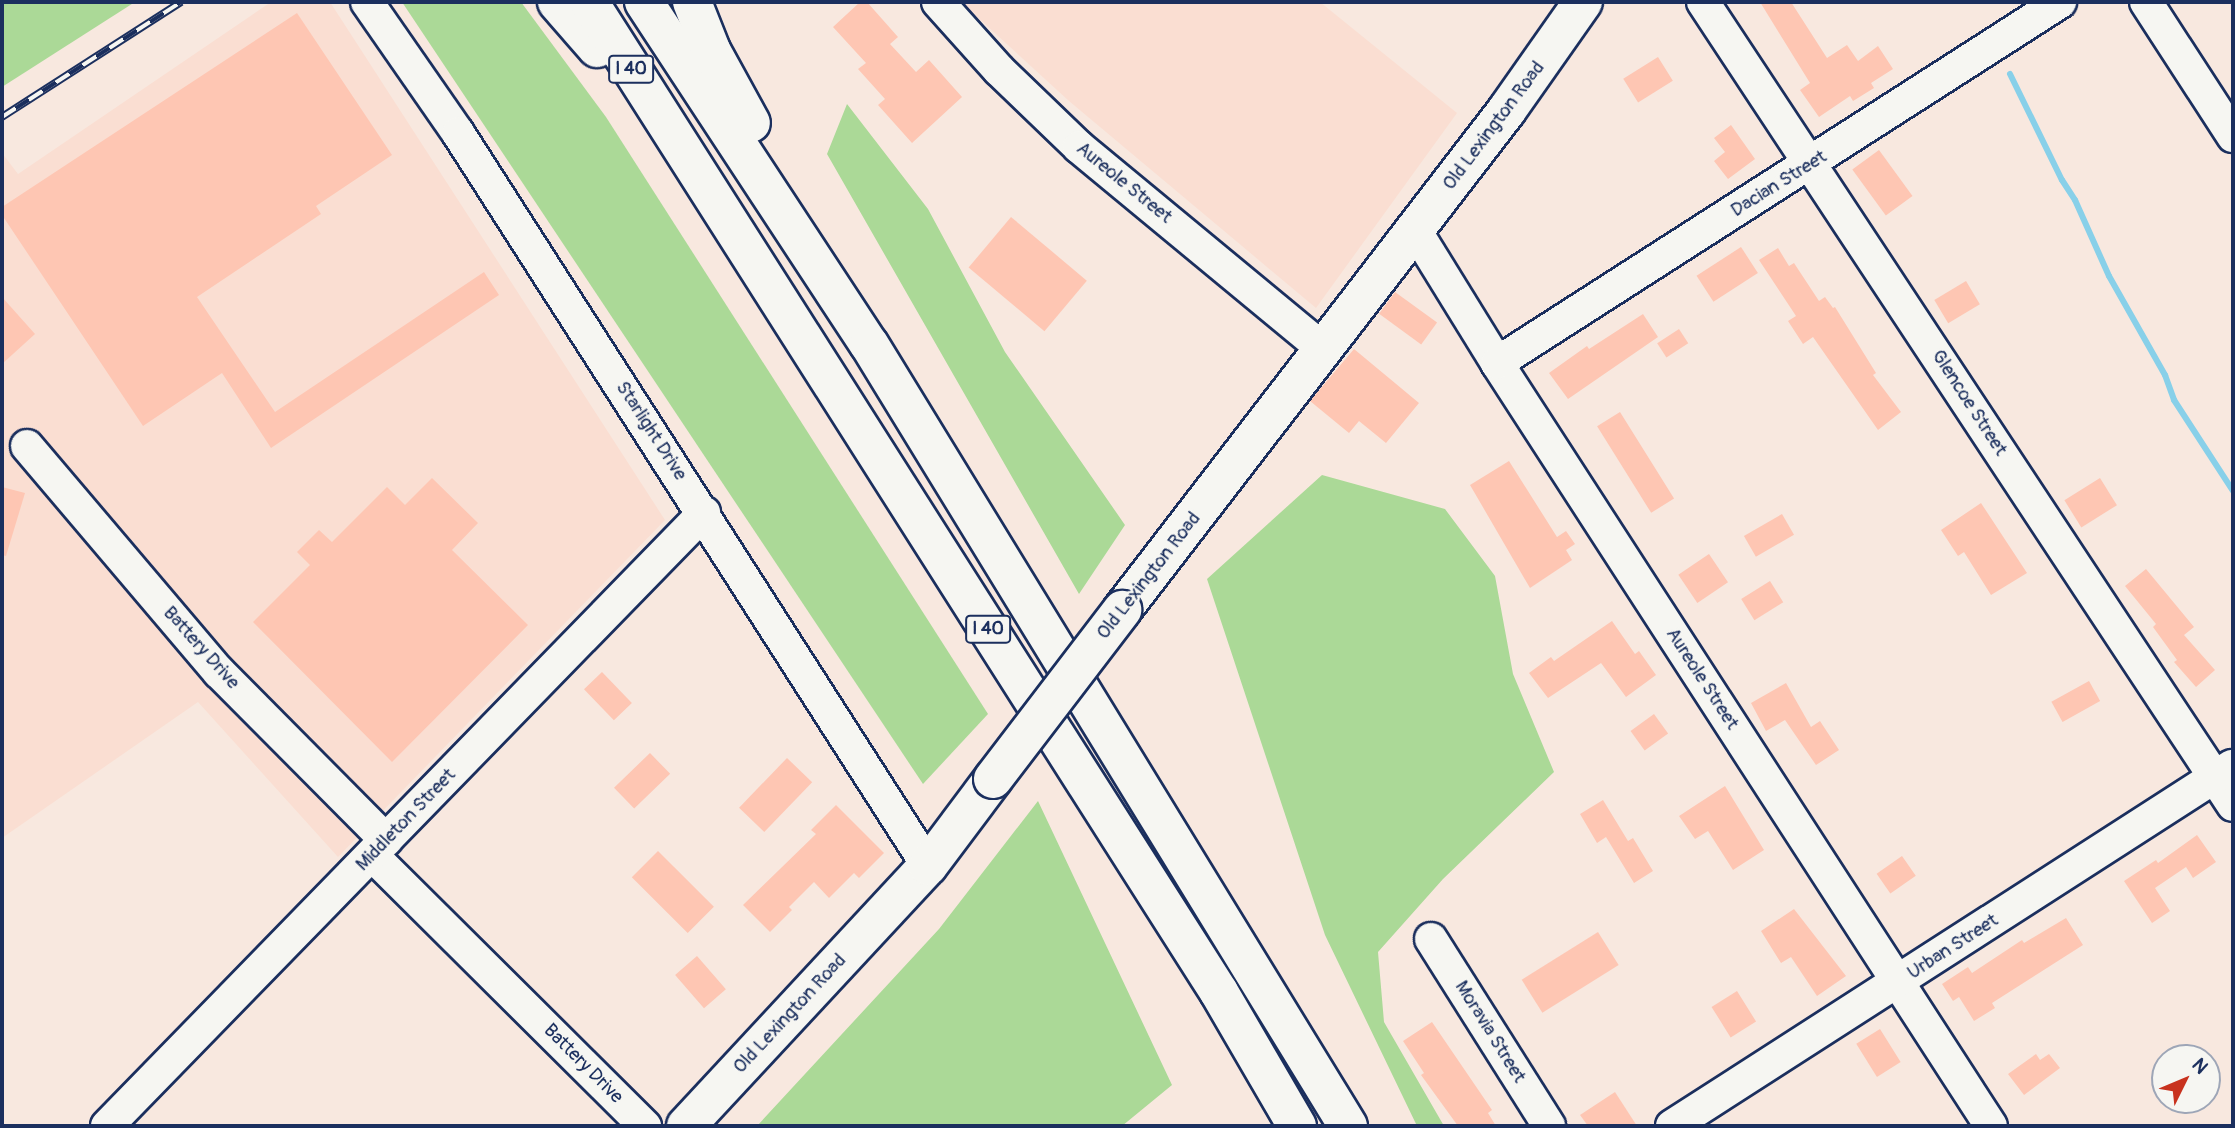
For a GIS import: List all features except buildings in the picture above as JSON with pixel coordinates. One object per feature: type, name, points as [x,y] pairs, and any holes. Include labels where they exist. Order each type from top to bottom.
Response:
[{"type":"main road","points":[[557,2],[673,135]]},
{"type":"main road","name":"I 40","points":[[589,2],[1212,981],[1297,1126]]},
{"type":"main road","name":"I 40","points":[[644,2],[869,344],[1348,1126]]},
{"type":"main road","points":[[692,2],[711,50],[869,344]]},
{"type":"main road","name":"Old Lexington Road","points":[[686,1126],[928,866],[1525,86],[1583,2]]},
{"type":"street","name":"Starlight Drive","points":[[368,2],[466,145],[928,866]]},
{"type":"street","name":"Aureole Street","points":[[938,2],[999,70],[1079,147],[1324,350]]},
{"type":"street","name":"Glencoe Street","points":[[1703,2],[2224,771],[2233,805]]},
{"type":"street","name":"Dacian Street","points":[[1497,363],[2060,2]]},
{"type":"street","points":[[2146,2],[2233,136]]},
{"type":"street","name":"Aureole Street","points":[[1415,230],[1497,363],[1991,1126]]},
{"type":"street","name":"Battery Drive","points":[[27,446],[219,672],[379,847],[645,1126]]},
{"type":"street","name":"Middleton Street","points":[[107,1126],[704,513]]},
{"type":"street","name":"Urban Street","points":[[1672,1126],[2224,771]]},
{"type":"street","name":"Moravia Street","points":[[1431,939],[1549,1126]]},
{"type":"shaded area","points":[[271,2],[330,2],[665,520],[338,857],[198,702],[2,838],[2,153],[18,174]]},
{"type":"shaded area","points":[[961,2],[1320,2],[1457,113],[1316,308],[1069,101]]},
{"type":"green space","points":[[2,2],[135,2],[2,87]]},
{"type":"green space","points":[[402,2],[521,2],[606,117],[988,714],[923,784]]},
{"type":"green space","points":[[847,104],[928,209],[1005,352],[1125,525],[1079,594],[827,154]]},
{"type":"green space","points":[[1322,475],[1445,509],[1495,576],[1513,674],[1554,772],[1443,879],[1378,952],[1384,1022],[1444,1126],[1417,1126],[1325,935],[1207,579]]},
{"type":"green space","points":[[1038,801],[1172,1085],[1122,1126],[757,1126],[939,929]]},
{"type":"waterway","points":[[2010,74],[2062,180],[2075,200],[2109,276],[2165,375],[2174,400],[2233,491]]},
{"type":"railway","points":[[2,117],[181,2]]}]
